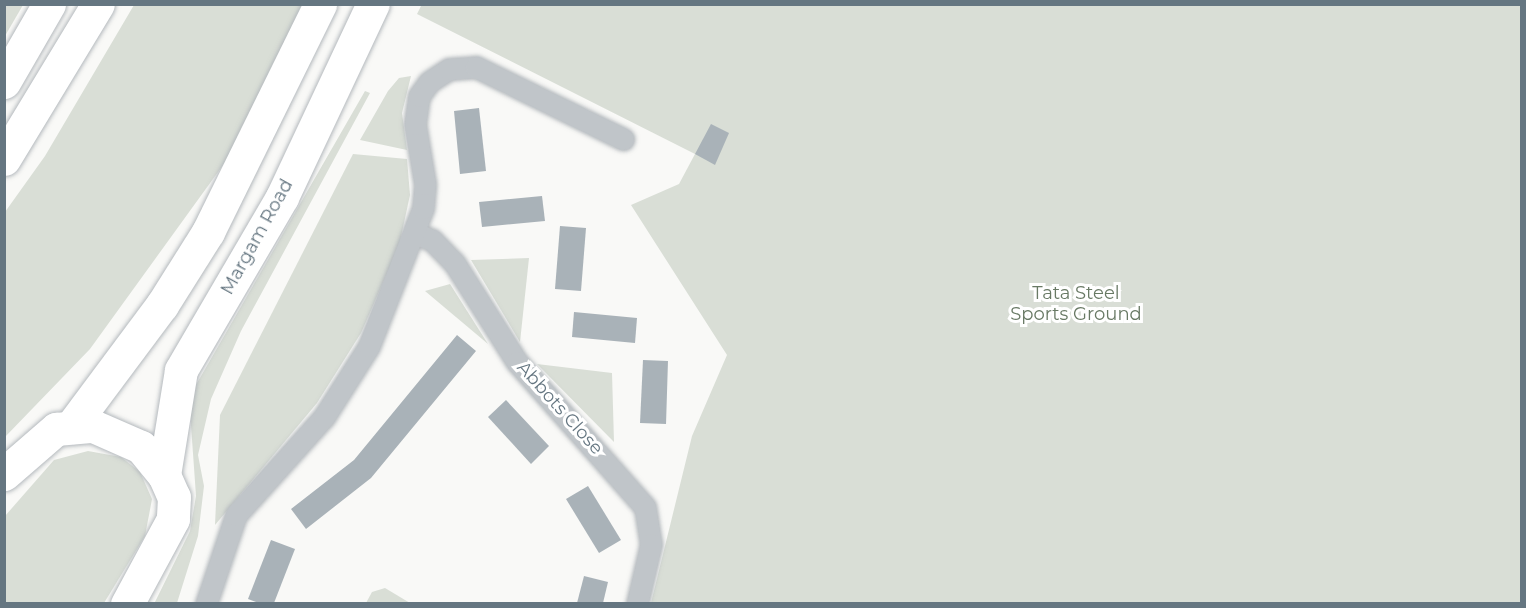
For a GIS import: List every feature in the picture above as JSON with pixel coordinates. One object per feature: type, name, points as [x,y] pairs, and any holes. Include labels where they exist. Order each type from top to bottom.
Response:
[{"type":"main road","points":[[4,82],[49,4]]},
{"type":"main road","points":[[4,159],[98,4]]},
{"type":"main road","points":[[71,427],[162,305],[208,232],[320,4]]},
{"type":"main road","name":"Margam Road","points":[[164,476],[181,370],[282,197],[373,4]]},
{"type":"main road","points":[[4,474],[56,429],[93,426],[141,447],[164,476],[174,498],[173,519],[127,603]]},
{"type":"street","points":[[206,603],[237,515],[324,417],[364,355],[417,234],[425,184],[415,124],[419,96],[449,69],[476,67],[507,77],[623,139]]},
{"type":"street","name":"Abbots Close","points":[[417,234],[432,240],[455,264],[517,362],[645,507],[651,544],[637,603]]},
{"type":"green space","name":"Tata Steel Sports Ground","points":[[422,4],[1521,5],[1521,603],[651,603],[692,436],[727,355],[631,205],[679,184],[695,154],[417,14]]},
{"type":"green space","points":[[4,5],[23,5],[5,36]]},
{"type":"green space","points":[[134,5],[305,5],[226,161],[90,349],[5,437],[5,212],[45,156]]},
{"type":"green space","points":[[411,76],[402,113],[407,150],[360,140],[388,91],[399,78]]},
{"type":"green space","points":[[365,91],[370,93],[241,331],[211,399],[198,455],[204,486],[198,536],[177,603],[154,604],[190,531],[196,496],[189,397]]},
{"type":"green space","points":[[353,154],[407,159],[410,195],[399,246],[361,333],[317,403],[215,525],[220,415]]},
{"type":"green space","points":[[529,258],[520,342],[471,260]]},
{"type":"green space","points":[[450,284],[488,344],[425,291]]},
{"type":"green space","points":[[537,364],[612,373],[614,442]]},
{"type":"green space","points":[[88,451],[121,457],[140,472],[152,499],[145,536],[104,603],[5,603],[5,516],[54,460]]},
{"type":"green space","points":[[385,588],[410,603],[366,603],[372,592]]},
{"type":"building","points":[[479,108],[486,171],[460,174],[454,111]]},
{"type":"building","points":[[711,124],[729,133],[715,165],[695,154]]},
{"type":"building","points":[[542,196],[545,221],[482,227],[479,202]]},
{"type":"building","points":[[560,226],[586,228],[581,291],[555,289]]},
{"type":"building","points":[[574,312],[637,318],[635,343],[572,337]]},
{"type":"building","points":[[457,335],[476,351],[371,478],[306,529],[291,509],[354,460]]},
{"type":"building","points":[[643,360],[668,361],[666,424],[640,423]]},
{"type":"building","points":[[506,400],[549,446],[531,464],[488,417]]},
{"type":"building","points":[[588,486],[621,540],[599,553],[566,499]]},
{"type":"building","points":[[271,540],[295,549],[274,603],[259,603],[248,599]]},
{"type":"building","points":[[584,576],[608,582],[603,603],[577,603]]}]
